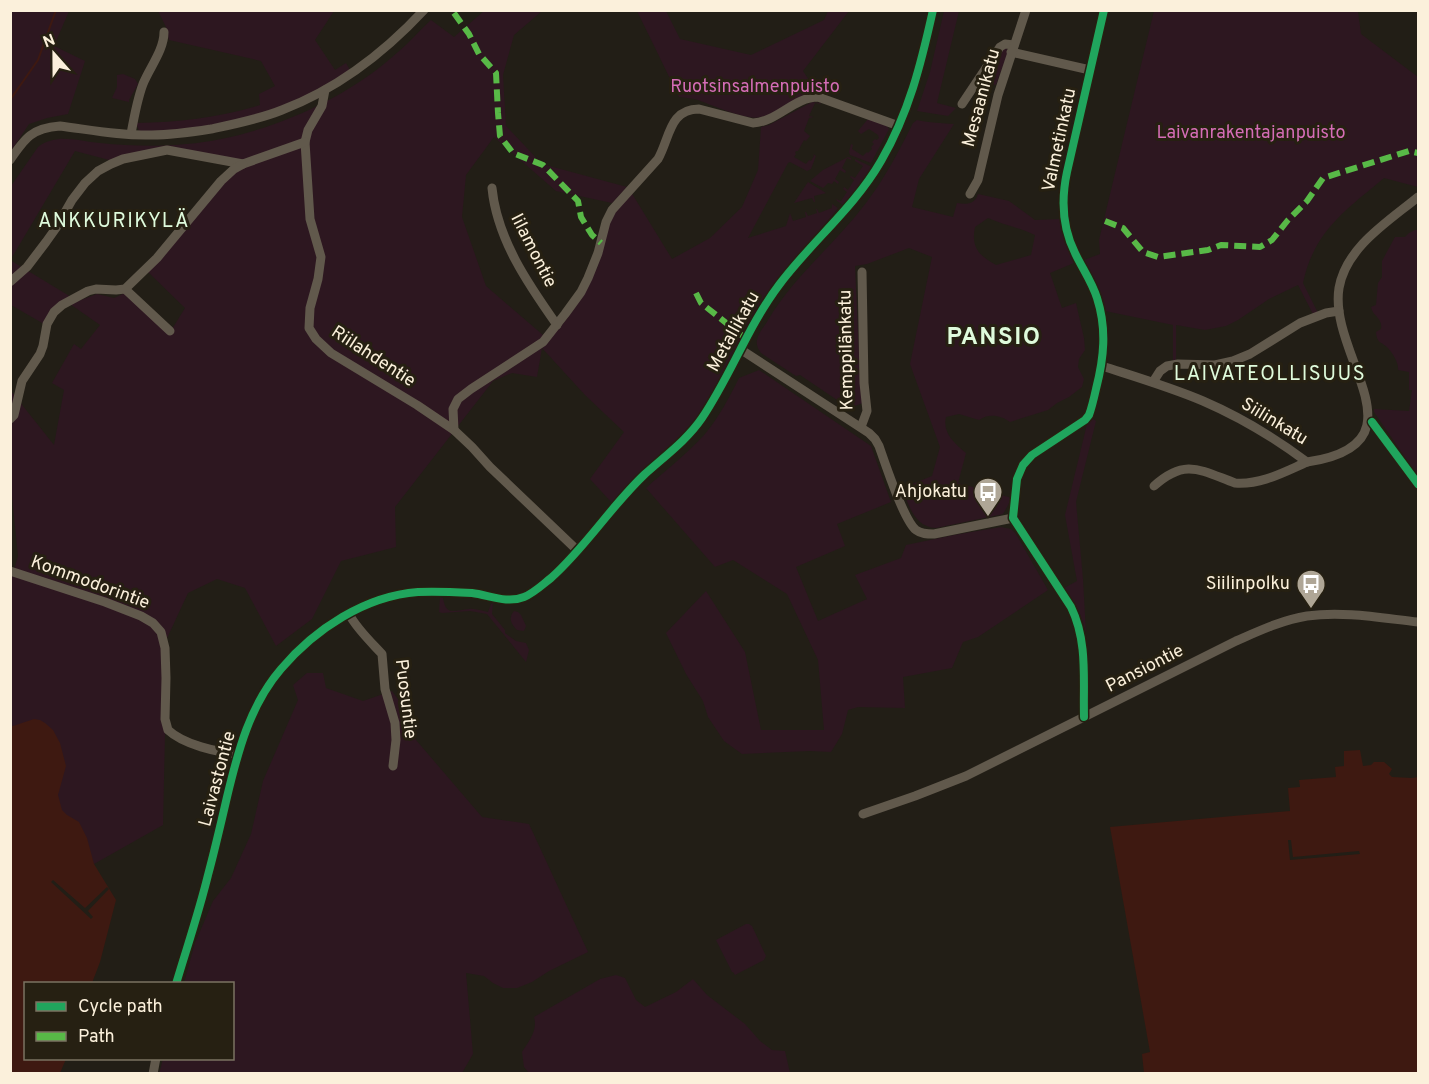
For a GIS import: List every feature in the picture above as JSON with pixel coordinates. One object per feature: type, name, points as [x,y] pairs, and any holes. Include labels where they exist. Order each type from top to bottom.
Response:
[{"type":"street","points":[[10,160],[34,131],[49,127],[60,126],[151,136],[170,135],[251,120],[282,110],[325,90],[354,72],[405,31],[424,10]]},
{"type":"street","name":"Metallikatu","points":[[520,599],[540,587],[563,567],[644,475],[669,454],[699,423],[761,311],[778,285],[845,211],[880,162],[899,126],[917,78],[933,10]]},
{"type":"street","name":"Mesaanikatu","points":[[970,194],[978,180],[998,95],[1026,10]]},
{"type":"street","name":"Valmetinkatu","points":[[1013,518],[1017,479],[1023,465],[1032,455],[1089,416],[1102,366],[1104,337],[1101,313],[1097,297],[1065,226],[1063,206],[1067,172],[1104,10]]},
{"type":"street","points":[[130,134],[142,87],[162,44],[164,32]]},
{"type":"street","points":[[962,104],[1000,47],[1005,44],[1090,70]]},
{"type":"street","name":"Riilahdentie","points":[[325,90],[322,106],[308,130],[305,142],[310,219],[321,257],[310,308],[309,328],[316,339],[331,353],[454,430],[578,551]]},
{"type":"street","points":[[454,430],[453,409],[458,399],[543,342],[581,292],[598,253],[606,222],[615,204],[658,159],[670,127],[680,115],[693,109],[699,109],[753,123],[770,118],[813,97],[824,98],[899,126]]},
{"type":"street","points":[[10,419],[14,415],[22,381],[40,354],[47,324],[54,312],[88,291],[125,289],[157,258],[220,181],[234,169],[305,142]]},
{"type":"street","points":[[10,282],[27,267],[46,242],[85,183],[105,167],[123,159],[167,150],[243,164]]},
{"type":"street","name":"Iilamontie","points":[[492,188],[496,215],[514,258],[536,296],[557,325]]},
{"type":"street","name":"Siilinkatu","points":[[1102,366],[1153,382],[1237,417],[1307,462],[1327,459],[1353,449],[1368,436],[1372,422],[1371,406],[1344,333],[1339,287],[1353,255],[1377,231],[1419,196]]},
{"type":"street","name":"Kemppilänkatu","points":[[861,427],[867,411],[864,383],[862,272]]},
{"type":"street","points":[[125,289],[170,331]]},
{"type":"street","points":[[1153,382],[1160,371],[1167,366],[1215,365],[1233,361],[1250,354],[1300,323],[1326,313],[1340,311]]},
{"type":"street","points":[[740,349],[861,427],[875,439],[908,520],[918,531],[934,534],[1013,518],[1064,595],[1077,619],[1083,648],[1084,717]]},
{"type":"street","points":[[1154,486],[1179,470],[1195,469],[1235,483],[1242,483],[1268,478],[1307,462]]},
{"type":"street","name":"Kommodorintie","points":[[10,571],[105,602],[153,623],[161,632],[165,648],[165,719],[168,730],[182,740],[218,751],[238,754]]},
{"type":"street","name":"Laivastontie","points":[[177,982],[201,905],[238,754],[258,704],[279,671],[306,643],[325,628],[348,614],[376,602],[417,592],[472,593],[508,600],[520,599]]},
{"type":"street","name":"Puosuntie","points":[[348,614],[382,654],[385,689],[396,740],[393,766]]},
{"type":"street","name":"Pansiontie","points":[[862,814],[966,776],[1261,629],[1283,622],[1322,615],[1350,615],[1419,622]]},
{"type":"green space","points":[[10,11],[69,11],[54,46],[85,61],[68,114],[29,124],[11,151]]},
{"type":"green space","points":[[158,11],[334,11],[315,40],[335,70],[346,63],[350,70],[284,105],[251,116],[202,127],[139,131],[136,123],[199,118],[260,105],[259,94],[275,86],[261,61],[169,40],[166,27]]},
{"type":"green space","points":[[484,11],[542,11],[514,35],[503,75],[506,126],[542,164],[627,187],[612,203],[556,191],[494,137],[466,175],[462,217],[486,286],[543,335],[559,329],[574,309],[597,268],[611,217],[631,192],[672,259],[710,238],[742,207],[758,170],[761,127],[812,102],[821,103],[815,103],[809,116],[814,117],[809,118],[804,131],[810,136],[806,141],[804,140],[794,157],[806,164],[809,160],[811,161],[813,154],[816,156],[811,169],[807,171],[788,163],[748,238],[786,226],[790,213],[793,221],[806,217],[805,212],[808,216],[817,213],[816,209],[819,213],[832,208],[832,204],[838,208],[767,294],[750,320],[701,413],[681,438],[612,503],[590,479],[624,432],[585,395],[542,348],[537,377],[512,373],[493,381],[395,507],[396,547],[341,561],[312,619],[276,646],[245,588],[217,579],[188,593],[162,649],[165,734],[163,825],[94,864],[11,755],[10,577],[12,577],[18,556],[10,477],[11,391],[54,445],[64,390],[52,383],[74,344],[81,349],[100,325],[70,304],[97,294],[114,298],[125,293],[169,334],[185,308],[146,270],[226,179],[242,168],[166,149],[113,161],[75,151],[11,259],[11,186],[38,147],[53,140],[69,139],[154,146],[176,145],[215,140],[271,125],[300,114],[353,86],[377,70],[431,20],[454,37]]},
{"type":"green space","name":"Ruotsinsalmenpuisto","points":[[637,11],[666,11],[680,39],[751,55],[824,20],[828,11],[849,11],[803,71],[816,91],[768,115],[755,118],[739,115],[696,99],[679,97]]},
{"type":"green space","points":[[944,11],[959,11],[937,103],[956,108],[948,116],[917,111],[930,72]]},
{"type":"green space","name":"Laivanrakentajanpuisto","points":[[1154,11],[1358,11],[1361,34],[1418,77],[1418,187],[1384,178],[1333,223],[1323,235],[1308,265],[1303,283],[1318,313],[1313,314],[1298,285],[1269,299],[1226,326],[1205,330],[1176,325],[1176,361],[1173,361],[1173,325],[1105,311],[1097,284],[1084,260],[1100,254],[1099,240]]},
{"type":"green space","points":[[1005,48],[1008,52],[996,85],[982,82],[1000,51]]},
{"type":"green space","points":[[123,74],[135,79],[138,84],[129,102],[112,98],[117,87],[117,75]]},
{"type":"green space","points":[[868,119],[887,126],[889,129],[871,163],[850,155],[849,152],[851,144],[852,149],[863,156],[872,149],[874,144],[872,142],[879,138],[869,129],[861,134],[858,131]]},
{"type":"green space","points":[[917,120],[954,124],[919,179],[912,207],[953,217],[957,203],[970,203],[978,194],[1009,201],[1035,220],[1060,219],[1064,238],[1074,263],[1050,273],[1062,308],[1076,303],[1085,350],[1079,359],[1078,367],[1084,379],[1082,387],[1048,410],[1010,422],[995,416],[986,416],[979,420],[959,414],[946,417],[948,433],[966,453],[958,483],[1012,498],[1003,514],[936,528],[922,524],[917,519],[902,488],[932,476],[940,447],[910,364],[932,257],[909,248],[867,264],[855,266],[863,403],[849,408],[800,375],[796,376],[761,353],[757,344],[760,332],[790,288],[873,194],[913,123]],"holes":[[[988,218],[1035,235],[1031,255],[996,265],[980,254],[974,240],[975,227]]]},
{"type":"green space","points":[[848,157],[851,160],[847,158],[842,168],[846,171],[845,173],[840,170],[835,179],[839,182],[838,184],[834,181],[823,188],[810,181],[823,170]]},
{"type":"green space","points":[[855,159],[872,167],[846,204],[842,204],[836,199],[841,201],[847,192],[843,189],[844,187],[848,190],[854,180],[850,177],[855,178],[863,166]]},
{"type":"green space","points":[[808,182],[826,193],[814,196],[815,202],[812,198],[794,203]]},
{"type":"green space","points":[[1418,230],[1418,476],[1374,412],[1374,409],[1409,411],[1412,390],[1409,390],[1409,372],[1398,370],[1392,353],[1377,339],[1376,332],[1381,329],[1381,325],[1371,307],[1376,305],[1378,283],[1382,277],[1382,261],[1395,237],[1405,237]]},
{"type":"green space","points":[[10,260],[71,297],[44,324],[11,305]]},
{"type":"green space","points":[[759,370],[871,446],[891,502],[837,524],[845,546],[796,567],[818,621],[867,599],[855,575],[901,558],[906,545],[1001,527],[1011,529],[1016,534],[1048,590],[978,637],[963,642],[952,668],[903,677],[905,708],[858,707],[848,710],[842,734],[831,752],[742,754],[724,741],[708,717],[703,701],[686,674],[666,633],[706,591],[745,652],[761,730],[824,730],[818,660],[787,594],[733,560],[715,567],[646,488],[705,434],[724,407],[739,378]]},
{"type":"green space","points":[[1092,418],[1096,421],[1076,502],[1086,633],[1080,614],[1064,588],[1077,581],[1065,515],[1087,424]]},
{"type":"green space","points":[[440,597],[443,598],[446,608],[452,611],[476,609],[488,612],[493,603],[492,614],[505,633],[516,641],[526,643],[529,650],[526,662],[487,614],[470,611],[439,612]]},
{"type":"green space","points":[[514,611],[521,615],[526,626],[524,631],[517,630],[512,623],[511,616]]},
{"type":"green space","points":[[307,673],[323,673],[326,688],[363,701],[392,691],[405,709],[416,740],[482,817],[529,824],[588,952],[517,988],[503,988],[484,976],[466,973],[473,1054],[462,1073],[159,1074],[163,1060],[234,1060],[234,982],[184,982],[195,943],[213,901],[231,878],[251,834],[263,781],[298,700],[293,685]]},
{"type":"green space","points":[[746,924],[752,926],[766,956],[764,960],[735,975],[716,940]]},
{"type":"green space","points":[[616,975],[625,978],[636,1000],[645,1007],[676,992],[693,979],[707,995],[745,1024],[760,1041],[772,1050],[785,1051],[790,1073],[529,1073],[524,1067],[522,1052],[534,1031],[534,1017],[600,979]]},
{"type":"shaded area","points":[[34,719],[40,720],[53,730],[60,743],[66,766],[58,795],[62,810],[79,822],[87,838],[94,864],[116,900],[92,982],[24,982],[24,1060],[66,1060],[60,1073],[11,1073],[10,725]]},
{"type":"shaded area","points":[[1360,750],[1363,766],[1374,762],[1384,762],[1392,769],[1389,774],[1392,777],[1418,777],[1418,1073],[1144,1073],[1142,1054],[1150,1052],[1110,827],[1290,811],[1288,788],[1300,787],[1299,780],[1336,777],[1335,767],[1344,766],[1344,751]]},
{"type":"pier","points":[[1288,840],[1291,840],[1293,857],[1359,851],[1360,854],[1290,860]]},
{"type":"pier","points":[[53,880],[85,908],[107,887],[109,889],[88,911],[93,917],[91,919],[51,882]]},
{"type":"waterway","points":[[10,100],[38,60],[56,10]]},
{"type":"marked path","points":[[454,13],[469,34],[479,54],[496,73],[500,136],[513,153],[543,165],[578,201],[581,217],[592,235],[601,243]]},
{"type":"marked path","points":[[1105,221],[1123,228],[1143,252],[1158,257],[1208,250],[1221,245],[1260,247],[1272,240],[1307,201],[1323,178],[1409,151],[1418,153]]},
{"type":"marked path","points":[[696,293],[701,303],[745,338]]},
{"type":"cycle path","points":[[177,982],[216,846],[231,780],[246,729],[270,683],[294,654],[325,628],[342,617],[379,600],[418,592],[472,593],[511,600],[518,599],[535,591],[564,566],[633,486],[683,441],[696,426],[722,385],[758,317],[779,285],[870,178],[891,143],[907,106],[919,69],[933,10]]},
{"type":"cycle path","points":[[1084,717],[1084,661],[1076,620],[1071,607],[1013,518],[1017,479],[1023,465],[1032,455],[1089,415],[1101,366],[1103,332],[1100,310],[1092,286],[1067,233],[1063,203],[1067,172],[1104,10]]},
{"type":"cycle path","points":[[1372,422],[1418,484]]},
{"type":"place","name":"Ahjokatu","points":[[988,518]]},
{"type":"place","name":"Siilinpolku","points":[[1311,610]]},
{"type":"district","name":"ANKKURIKYLÄ","points":[[114,222]]},
{"type":"district","name":"PANSIO","points":[[994,338]]},
{"type":"district","name":"LAIVATEOLLISUUS","points":[[1270,375]]}]
